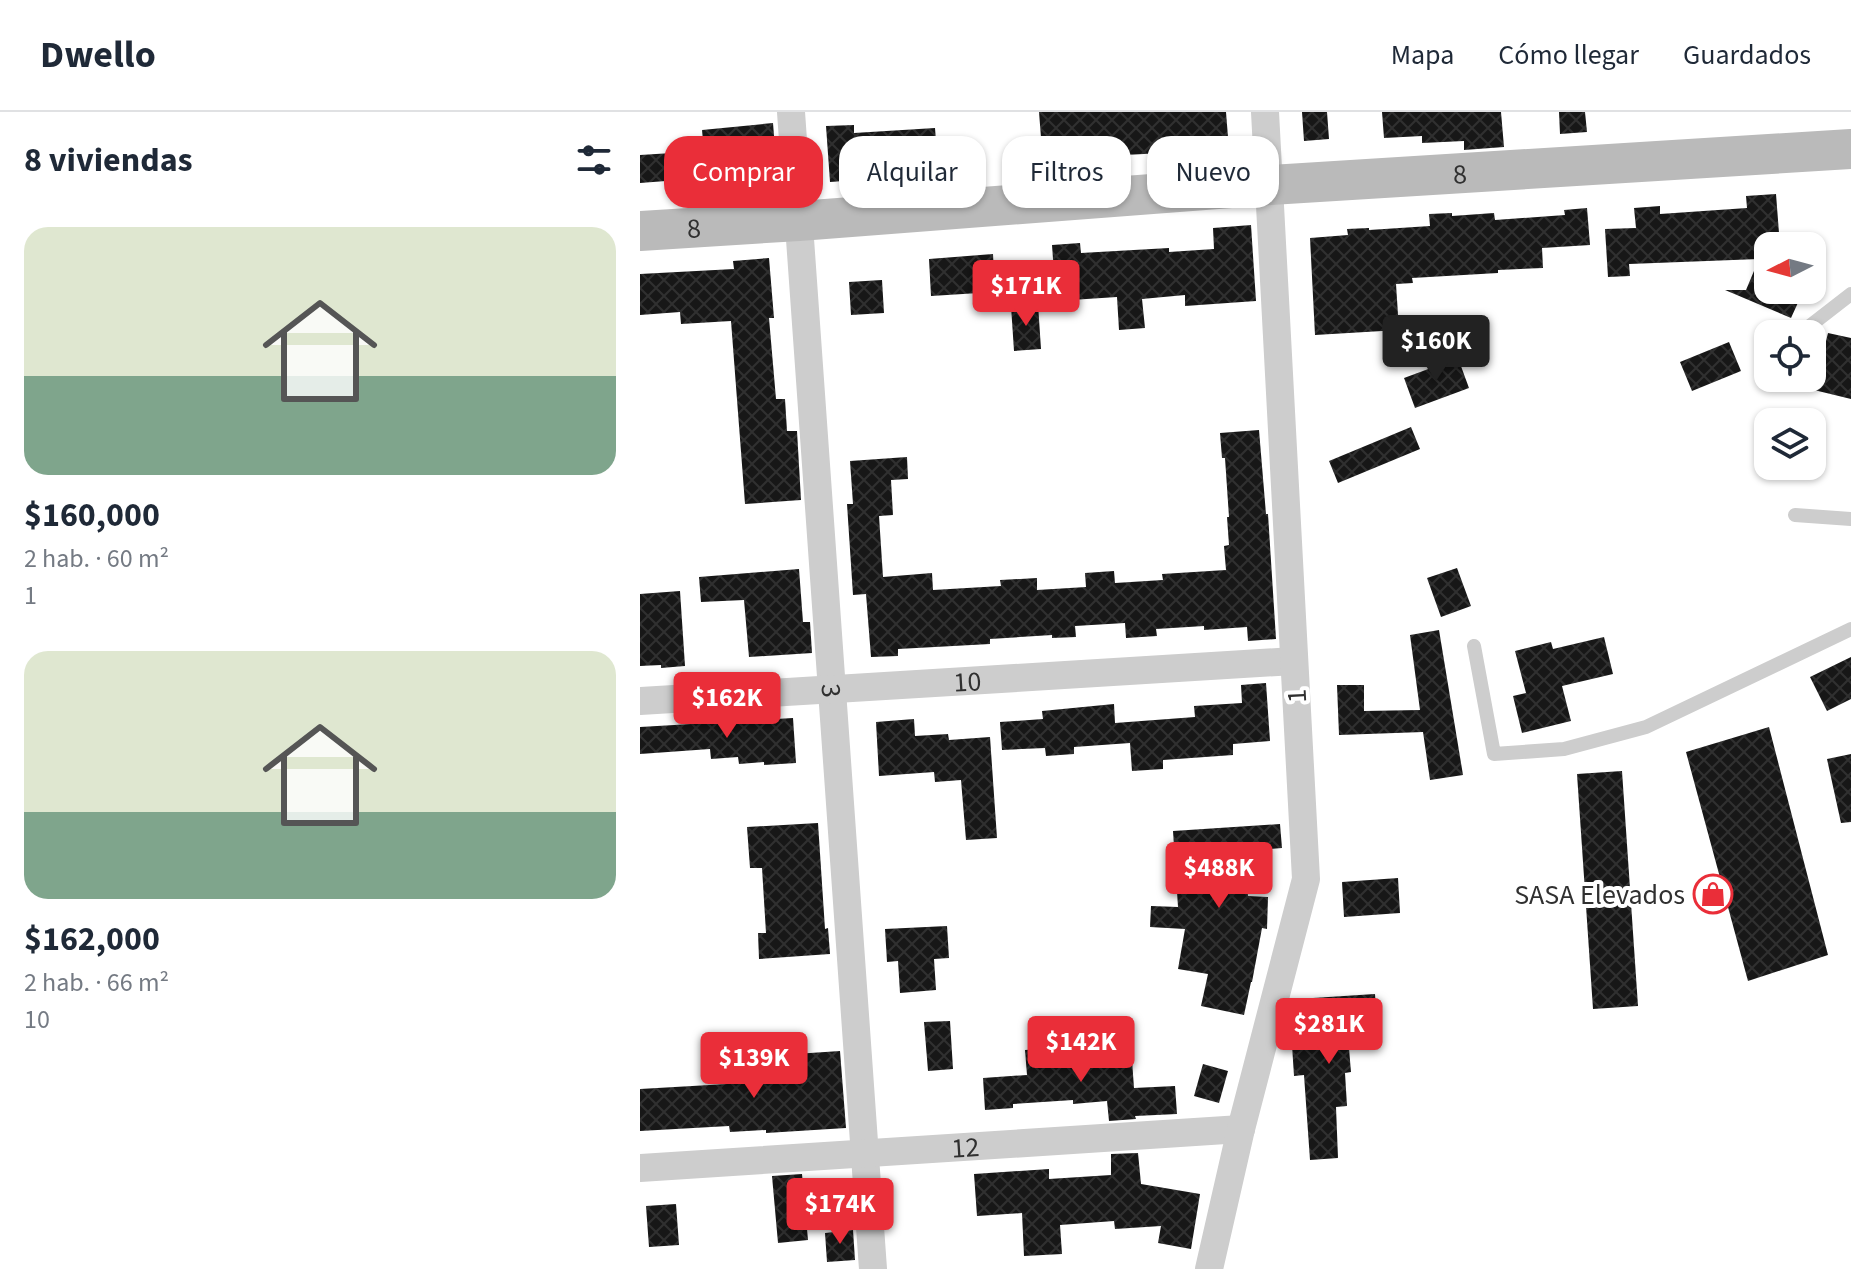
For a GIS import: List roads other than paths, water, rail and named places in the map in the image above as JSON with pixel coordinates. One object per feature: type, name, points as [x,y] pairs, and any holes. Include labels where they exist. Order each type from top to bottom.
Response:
[{"type":"street","name":"3","points":[[791,112],[873,1269]]},
{"type":"street","name":"1","points":[[1265,112],[1267,136]]},
{"type":"street","name":"8","points":[[1279,184],[1851,149]]},
{"type":"street","name":"8","points":[[640,231],[1147,194]]},
{"type":"street","name":"1","points":[[1209,1269],[1241,1129],[1306,879],[1271,208]]},
{"type":"street","name":"10","points":[[640,701],[1294,661]]},
{"type":"street","name":"12","points":[[640,1168],[1241,1129]]},
{"type":"lane","points":[[1817,320],[1851,294]]},
{"type":"lane","points":[[1795,515],[1851,519]]},
{"type":"lane","points":[[1474,646],[1494,754],[1564,749],[1646,727],[1851,629]]},
{"type":"place","name":"SASA Elevados","points":[[1713,894]]}]
